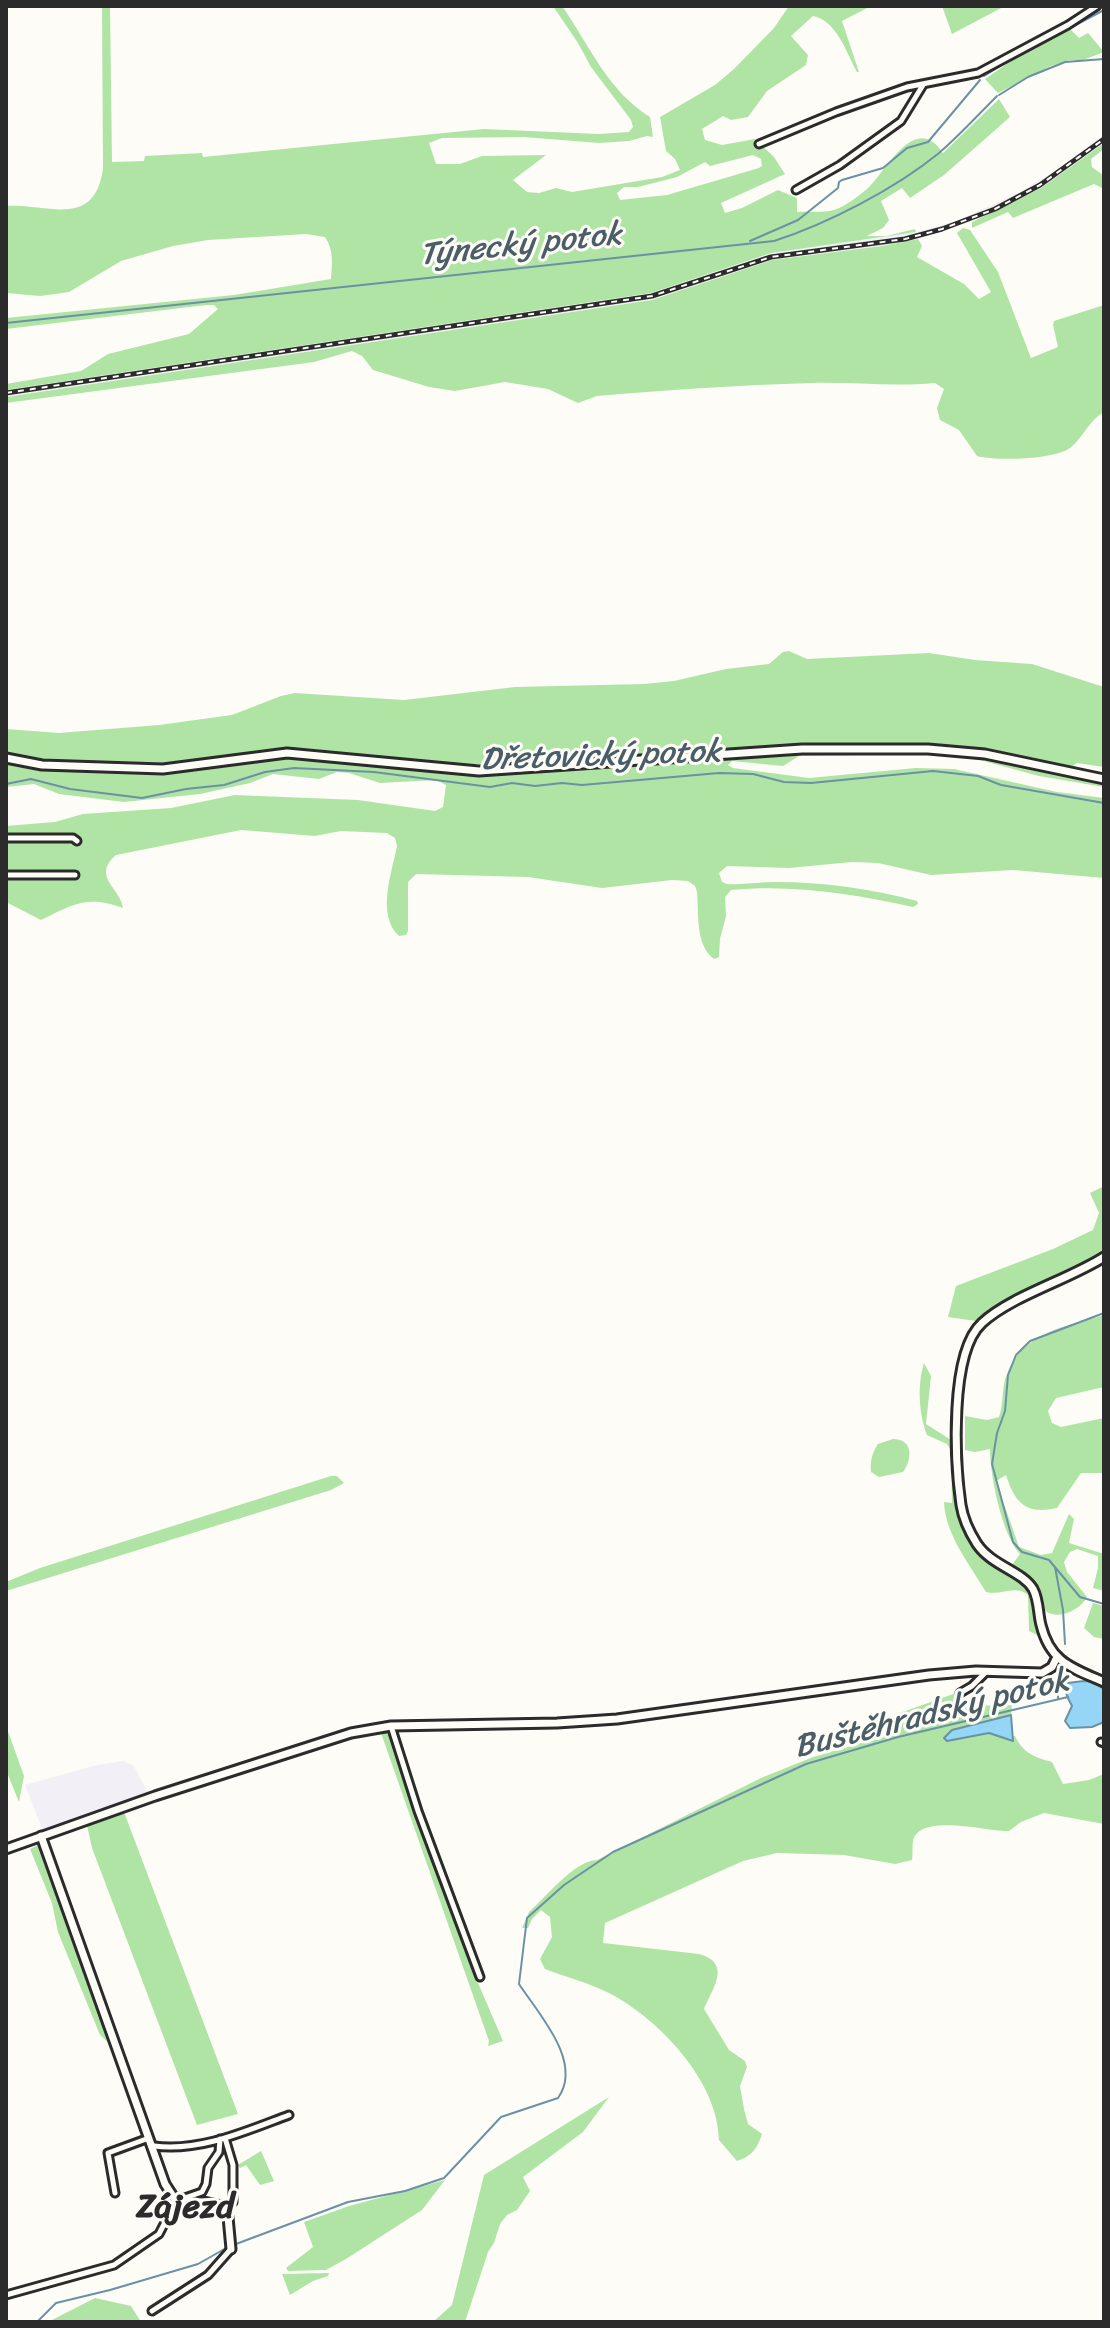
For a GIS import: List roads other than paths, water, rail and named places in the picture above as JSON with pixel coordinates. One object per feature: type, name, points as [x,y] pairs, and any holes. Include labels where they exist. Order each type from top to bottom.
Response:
[{"type":"street","points":[[759,144],[907,87],[978,73],[1097,6]]},
{"type":"street","points":[[796,190],[840,165],[901,121],[924,84]]},
{"type":"street","points":[[6,758],[42,765],[163,769],[287,753],[479,771],[802,749],[928,749],[985,754],[1104,779]]},
{"type":"street","points":[[6,838],[73,838],[77,841]]},
{"type":"street","points":[[6,875],[75,875]]},
{"type":"street","points":[[1104,1257],[1000,1310],[970,1335],[957,1396],[956,1439],[961,1507],[978,1546],[992,1561],[1022,1578],[1033,1589],[1045,1639],[1056,1659],[1104,1682]]},
{"type":"street","points":[[6,1849],[155,1796],[351,1733],[391,1726],[617,1719],[929,1675],[986,1671],[1042,1673],[1052,1667],[1056,1659]]},
{"type":"street","points":[[960,1693],[972,1686],[986,1671]]},
{"type":"street","points":[[391,1726],[418,1811],[480,1977]]},
{"type":"street","points":[[41,1836],[154,2146],[162,2178],[176,2201]]},
{"type":"street","points":[[154,2146],[182,2147],[223,2139],[289,2115]]},
{"type":"street","points":[[115,2193],[108,2153],[149,2138]]},
{"type":"street","points":[[6,2295],[114,2265],[159,2234],[176,2201],[202,2192],[208,2168],[219,2152],[223,2139]]},
{"type":"street","points":[[176,2201],[222,2206],[233,2203],[233,2165],[223,2139]]},
{"type":"street","points":[[152,2311],[208,2275],[231,2247],[228,2217],[222,2206]]},
{"type":"water","points":[[1094,1682],[1104,1689],[1104,1722],[1092,1727],[1070,1728],[1065,1721],[1072,1706],[1066,1693],[1067,1683]]},
{"type":"water","points":[[1011,1715],[1013,1741],[989,1733],[947,1741],[944,1738],[952,1730]]},
{"type":"waterway","points":[[984,76],[1104,10]]},
{"type":"waterway","name":"Týnecký potok","points":[[999,95],[1028,77],[1065,62],[1104,59]]},
{"type":"waterway","points":[[750,241],[798,220],[838,188],[842,180],[883,168],[907,148],[928,142],[980,80]]},
{"type":"waterway","name":"Týnecký potok","points":[[6,323],[774,241],[838,215],[902,180],[946,146],[997,96]]},
{"type":"waterway","name":"Dřetovický potok","points":[[6,784],[31,779],[70,789],[142,798],[224,785],[265,772],[294,768],[374,772],[490,787],[512,783],[582,785],[719,773],[753,774],[784,782],[811,783],[933,771],[978,776],[1001,785],[1104,803]]},
{"type":"waterway","name":"Buštěhradský potok","points":[[1104,1313],[1030,1341],[1016,1355],[1008,1375],[1005,1411],[997,1433],[992,1464],[1013,1542],[1022,1552],[1049,1560],[1080,1597],[1104,1604]]},
{"type":"waterway","points":[[1055,1567],[1065,1644]]},
{"type":"waterway","points":[[1058,1686],[1058,1698]]},
{"type":"waterway","name":"Buštěhradský potok","points":[[37,2322],[56,2303],[198,2264],[228,2247],[348,2202],[405,2191],[444,2178],[501,2117],[558,2098],[565,2084],[562,2053],[519,1984],[527,1918],[564,1885],[613,1852],[806,1764],[898,1737],[1068,1697]]},
{"type":"railway","points":[[6,393],[652,296],[771,257],[905,239],[995,209],[1040,185],[1104,139]]},
{"type":"district","name":"Zájezd","points":[[185,2208]]}]
